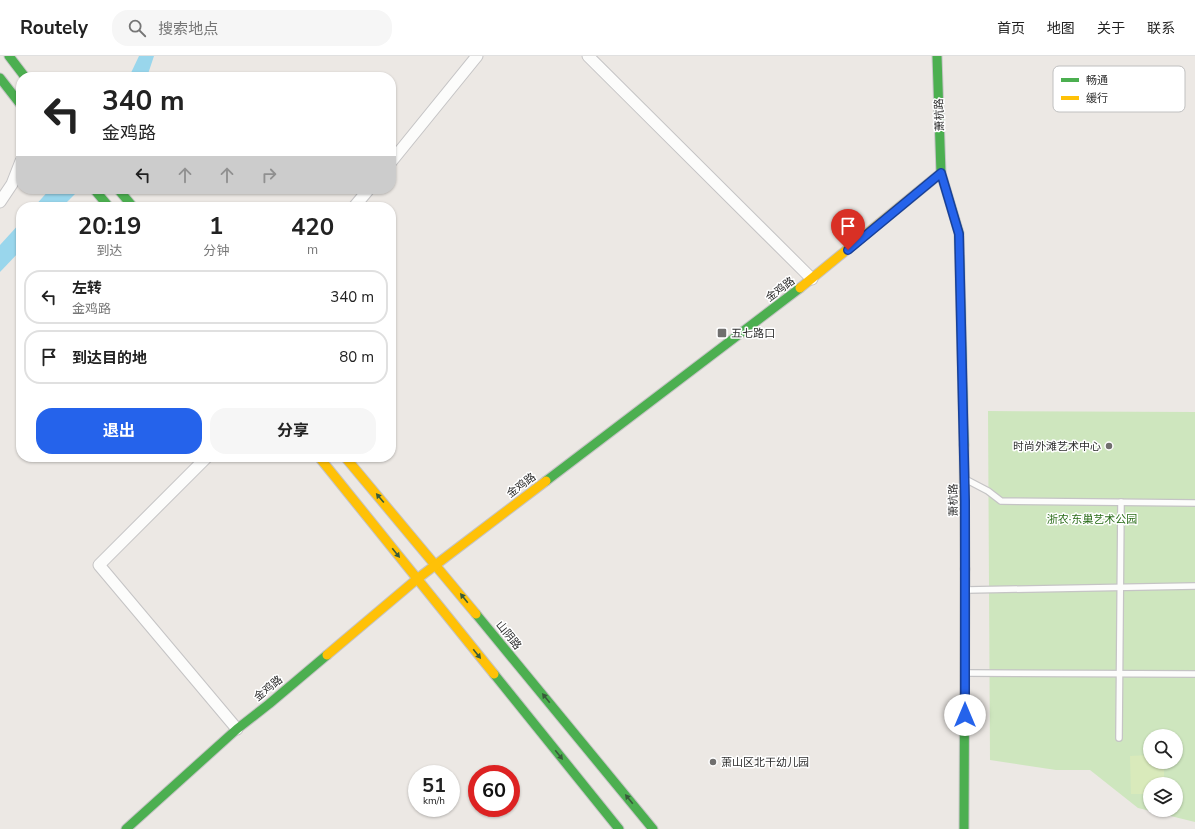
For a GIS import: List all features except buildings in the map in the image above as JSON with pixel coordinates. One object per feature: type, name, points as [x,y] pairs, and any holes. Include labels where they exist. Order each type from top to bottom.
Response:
[{"type":"main road","points":[[9,56],[21,72]]},
{"type":"main road","name":"萧杭路","points":[[937,56],[941,173],[959,234],[965,479],[964,829]]},
{"type":"main road","points":[[0,78],[16,99]]},
{"type":"main road","name":"萧杭路","points":[[941,173],[949,145]]},
{"type":"main road","name":"金鸡路","points":[[126,829],[236,729],[269,704],[417,579],[812,279],[941,173]]},
{"type":"main road","points":[[98,194],[105,202]]},
{"type":"main road","points":[[122,194],[129,202]]},
{"type":"main road","points":[[322,462],[619,829]]},
{"type":"main road","name":"山阴路","points":[[349,462],[653,829]]},
{"type":"street","points":[[396,156],[477,56]]},
{"type":"street","points":[[588,56],[812,279]]},
{"type":"street","points":[[0,202],[12,184],[16,174]]},
{"type":"street","points":[[358,202],[365,194]]},
{"type":"street","points":[[202,462],[99,565],[236,729]]},
{"type":"lane","points":[[965,479],[988,491],[1001,501],[1195,503]]},
{"type":"lane","points":[[1119,738],[1121,502]]},
{"type":"lane","points":[[965,590],[1195,586]]},
{"type":"lane","points":[[965,672],[1195,674]]},
{"type":"green space","name":"浙农·东巢艺术公园","points":[[988,411],[1195,412],[1195,822],[1175,817],[1183,817],[1183,777],[1143,777],[1143,809],[1138,808],[1090,770],[1056,770],[990,760]]},
{"type":"green space","points":[[1143,755],[1143,769],[1164,769],[1164,777],[1143,777],[1143,794],[1131,794],[1130,756]]},
{"type":"water","points":[[139,56],[154,56],[149,72],[131,72]]},
{"type":"water","points":[[46,194],[75,194],[67,202],[38,202]]},
{"type":"water","points":[[16,227],[16,255],[0,272],[0,245]]},
{"type":"traffic: fast","points":[[9,56],[21,72]]},
{"type":"traffic: fast","points":[[937,56],[941,173],[959,233],[964,445]]},
{"type":"traffic: fast","points":[[0,78],[16,99]]},
{"type":"traffic: fast","points":[[98,194],[105,202]]},
{"type":"traffic: fast","points":[[122,194],[129,202]]},
{"type":"traffic: fast","points":[[546,481],[800,288]]},
{"type":"traffic: fast","points":[[964,829],[965,569]]},
{"type":"traffic: fast","points":[[476,614],[653,829]]},
{"type":"traffic: fast","points":[[126,829],[237,729],[327,655]]},
{"type":"traffic: fast","points":[[494,674],[619,829]]},
{"type":"traffic: slow","points":[[800,288],[941,173]]},
{"type":"traffic: slow","points":[[964,445],[965,569]]},
{"type":"traffic: slow","points":[[323,462],[494,674]]},
{"type":"traffic: slow","points":[[349,462],[476,614]]},
{"type":"traffic: slow","points":[[327,655],[417,579],[546,481]]},
{"type":"place","name":"五七路口","points":[[722,333]]},
{"type":"place","name":"时尚外滩艺术中心","points":[[1109,446]]},
{"type":"place","name":"萧山区北干幼儿园","points":[[713,762]]},
{"type":"route","points":[[848,250],[941,173],[959,234],[965,501],[965,715]]}]
